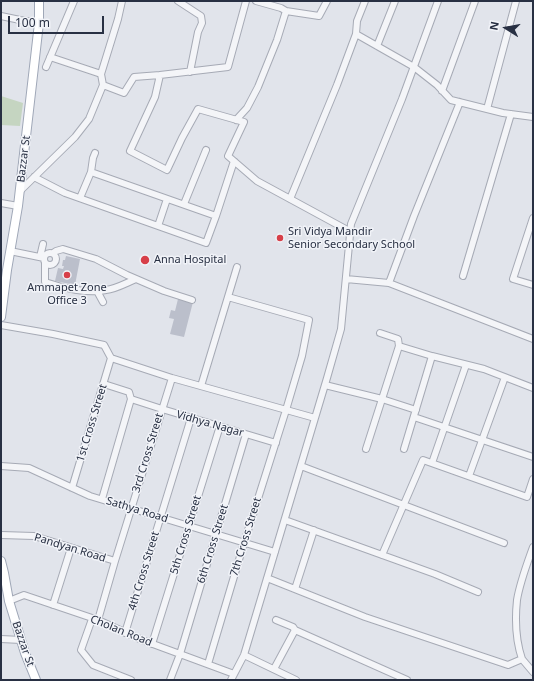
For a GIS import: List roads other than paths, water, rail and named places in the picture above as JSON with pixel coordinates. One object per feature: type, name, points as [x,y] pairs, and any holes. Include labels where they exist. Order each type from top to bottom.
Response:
[{"type":"main road","name":"Bazzar St","points":[[1,317],[20,191],[39,22],[39,1]]},
{"type":"main road","name":"Bazzar St","points":[[1,561],[9,601],[21,640],[36,680]]},
{"type":"street","points":[[46,67],[74,1]]},
{"type":"street","points":[[20,191],[75,137],[89,119],[102,86],[101,74],[122,1]]},
{"type":"street","points":[[178,1],[201,16],[202,23],[198,32],[190,72]]},
{"type":"street","points":[[102,86],[124,93],[134,78],[228,67],[246,1]]},
{"type":"street","points":[[256,1],[281,8],[286,11],[319,16],[327,1]]},
{"type":"street","points":[[290,199],[337,85],[356,34],[357,21],[365,1]]},
{"type":"street","points":[[378,46],[395,1]]},
{"type":"street","points":[[233,677],[244,655],[341,329],[351,224],[402,100],[438,1]]},
{"type":"street","points":[[442,91],[475,1]]},
{"type":"street","points":[[487,109],[516,1]]},
{"type":"street","points":[[236,120],[247,108],[258,87],[277,40],[286,11]]},
{"type":"street","points":[[1,16],[39,22]]},
{"type":"street","points":[[356,34],[414,67],[437,85],[451,100],[511,114],[533,117]]},
{"type":"street","points":[[50,57],[101,74]]},
{"type":"street","points":[[160,75],[155,97],[130,151],[168,170],[182,138],[198,109],[244,122],[228,156],[257,181],[351,232]]},
{"type":"street","points":[[389,283],[460,102]]},
{"type":"street","points":[[463,276],[511,114]]},
{"type":"street","points":[[184,204],[206,150]]},
{"type":"street","points":[[80,198],[91,172],[95,153]]},
{"type":"street","points":[[34,177],[65,193],[206,244],[234,161]]},
{"type":"street","points":[[91,172],[216,216]]},
{"type":"street","points":[[158,226],[168,199]]},
{"type":"street","points":[[1,203],[18,206]]},
{"type":"street","points":[[533,218],[513,279],[533,285]]},
{"type":"street","points":[[43,244],[45,282],[71,289],[97,291],[108,290],[136,279]]},
{"type":"street","points":[[43,259],[47,254],[62,249],[96,259],[136,279],[192,300]]},
{"type":"street","points":[[10,251],[43,259],[46,264],[50,266],[54,264],[56,258],[53,253]]},
{"type":"street","points":[[201,386],[237,267]]},
{"type":"street","points":[[346,279],[389,283],[533,340]]},
{"type":"street","points":[[97,291],[104,302]]},
{"type":"street","name":"7th Cross Street","points":[[208,664],[302,356],[309,320],[228,297]]},
{"type":"street","points":[[1,325],[54,334],[104,345],[111,358],[172,378],[315,418]]},
{"type":"street","points":[[366,450],[399,346],[398,339],[380,333]]},
{"type":"street","points":[[399,346],[484,369],[532,386]]},
{"type":"street","points":[[404,450],[432,356]]},
{"type":"street","name":"1st Cross Street","points":[[72,488],[111,358]]},
{"type":"street","points":[[432,463],[466,365]]},
{"type":"street","points":[[469,476],[505,377]]},
{"type":"street","name":"3rd Cross Street","points":[[131,680],[93,666],[81,650],[95,620],[115,561],[172,378]]},
{"type":"street","name":"Vidhya Nagar","points":[[104,384],[129,392],[131,399],[276,443]]},
{"type":"street","points":[[325,385],[382,399],[416,410]]},
{"type":"street","points":[[102,499],[131,399]]},
{"type":"street","points":[[414,417],[533,457]]},
{"type":"street","name":"4th Cross Street","points":[[125,633],[191,418]]},
{"type":"street","name":"5th Cross Street","points":[[152,644],[220,426]]},
{"type":"street","name":"6th Cross Street","points":[[170,680],[180,654],[246,434]]},
{"type":"street","points":[[382,555],[423,460],[527,497],[533,479]]},
{"type":"street","name":"Sathya Road","points":[[1,466],[29,468],[90,496],[275,552]]},
{"type":"street","points":[[301,466],[504,543]]},
{"type":"street","points":[[285,520],[435,574],[478,592]]},
{"type":"street","points":[[294,589],[314,530]]},
{"type":"street","name":"Pandyan Road","points":[[1,535],[34,536],[115,561]]},
{"type":"street","points":[[533,547],[517,600],[516,626],[522,659],[533,672]]},
{"type":"street","points":[[53,605],[71,548]]},
{"type":"street","points":[[267,578],[365,617],[508,665],[522,659]]},
{"type":"street","name":"Cholan Road","points":[[9,601],[24,595],[95,620],[152,644],[208,664],[233,677]]},
{"type":"street","points":[[276,620],[407,680]]},
{"type":"street","points":[[274,669],[295,630]]},
{"type":"street","points":[[1,639],[21,640]]},
{"type":"street","points":[[244,655],[296,680]]},
{"type":"place","name":"Sri Vidya Mandir Senior Secondary School","points":[[280,238]]},
{"type":"place","name":"Anna Hospital","points":[[145,260]]},
{"type":"place","name":"Ammapet Zone Office 3","points":[[67,275]]}]
